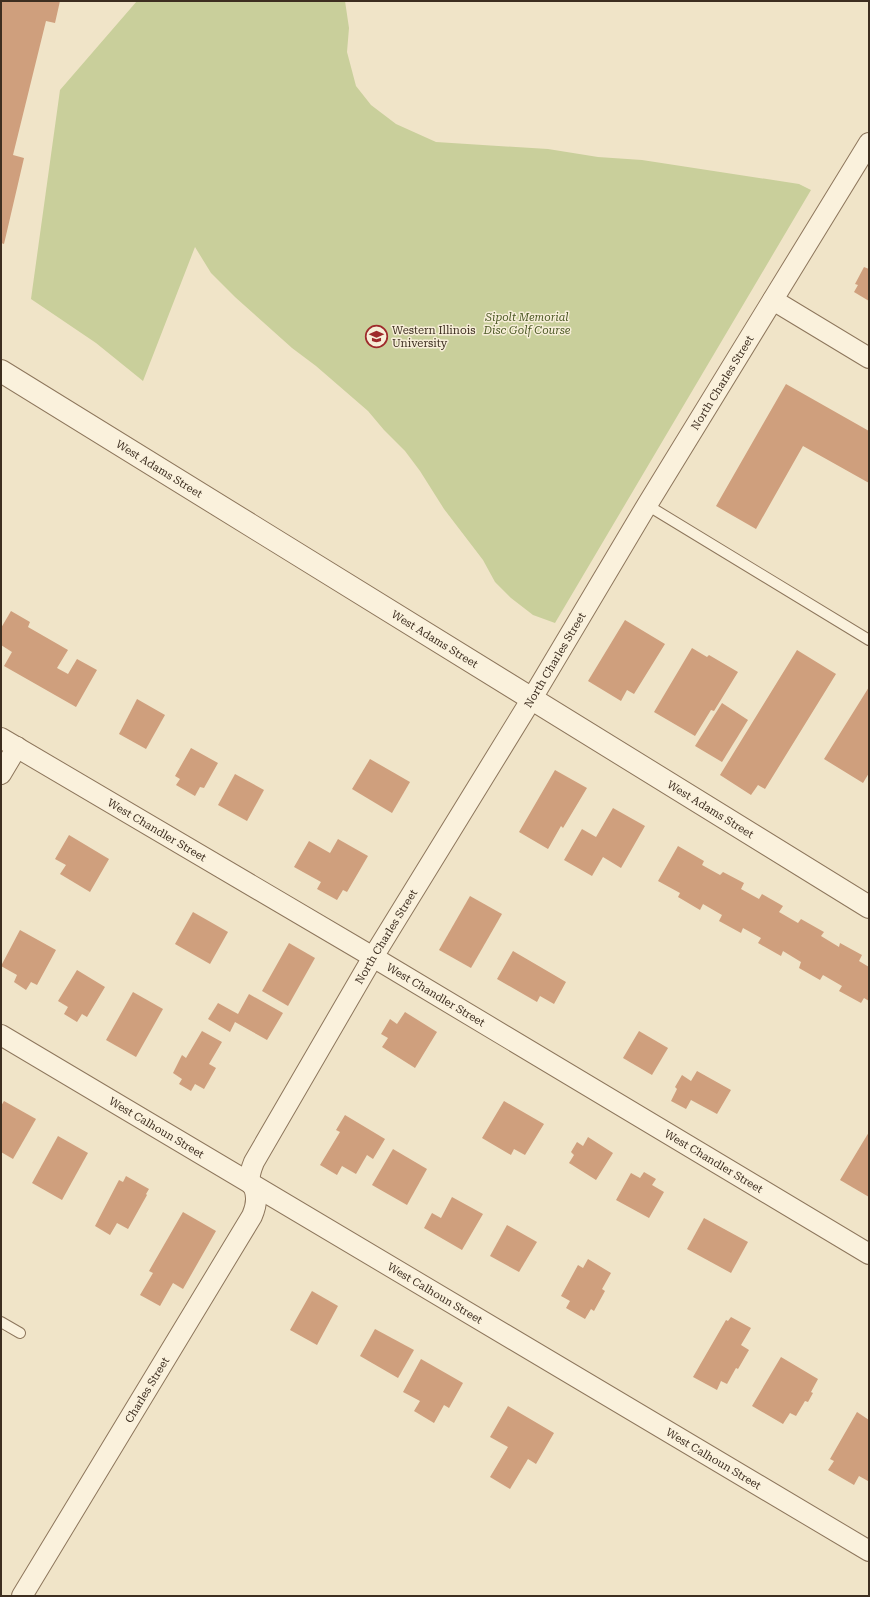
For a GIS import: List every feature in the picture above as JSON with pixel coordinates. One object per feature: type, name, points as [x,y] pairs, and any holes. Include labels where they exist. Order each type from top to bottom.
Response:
[{"type":"street","name":"North Charles Street","points":[[249,1182],[254,1162],[373,957],[531,700],[647,505],[869,143]]},
{"type":"street","points":[[773,300],[869,358]]},
{"type":"street","name":"West Adams Street","points":[[1,371],[869,908]]},
{"type":"street","points":[[1,774],[9,743]]},
{"type":"street","name":"West Chandler Street","points":[[9,743],[373,957],[869,1254]]},
{"type":"street","name":"West Calhoun Street","points":[[1,1035],[869,1551]]},
{"type":"street","name":"Charles Street","points":[[22,1596],[252,1216],[256,1208],[256,1198],[254,1189],[249,1182]]},
{"type":"lane","points":[[647,505],[869,640]]},
{"type":"lane","points":[[1,1322],[20,1333]]},
{"type":"green space","name":"Sipolt Memorial Disc Golf Course","points":[[137,1],[345,1],[349,28],[347,52],[356,86],[371,105],[396,124],[436,142],[548,149],[598,157],[642,160],[799,184],[811,190],[555,623],[533,615],[511,598],[495,582],[483,560],[444,509],[420,471],[405,451],[368,411],[316,366],[292,348],[235,297],[211,273],[195,247],[143,381],[96,343],[31,299],[60,90]]},
{"type":"building","points":[[1,1],[60,1],[55,23],[46,21],[13,155],[24,158],[4,244],[1,243]]},
{"type":"building","points":[[864,267],[869,269],[869,301],[854,292],[858,285],[855,284]]},
{"type":"building","points":[[786,384],[869,431],[869,483],[803,446],[756,529],[716,506]]},
{"type":"building","points":[[11,611],[30,622],[28,627],[68,650],[57,668],[68,674],[77,659],[97,670],[76,707],[4,666],[12,652],[1,645],[1,628]]},
{"type":"building","points":[[625,620],[665,644],[634,694],[627,690],[621,701],[588,681]]},
{"type":"building","points":[[692,648],[707,657],[709,655],[738,672],[714,711],[711,710],[695,736],[654,712]]},
{"type":"building","points":[[797,650],[836,674],[765,789],[758,785],[751,795],[720,775]]},
{"type":"building","points":[[869,687],[869,773],[863,783],[824,759]]},
{"type":"building","points":[[137,699],[165,715],[146,749],[119,734]]},
{"type":"building","points":[[722,703],[748,720],[722,762],[695,746]]},
{"type":"building","points":[[191,748],[218,763],[204,788],[200,787],[195,796],[176,785],[180,779],[175,776]]},
{"type":"building","points":[[370,759],[410,782],[392,813],[352,789]]},
{"type":"building","points":[[555,770],[587,788],[563,828],[561,826],[548,849],[519,832]]},
{"type":"building","points":[[235,774],[264,790],[247,821],[218,805]]},
{"type":"building","points":[[613,808],[645,826],[621,868],[603,857],[592,876],[564,860],[582,829],[596,837]]},
{"type":"building","points":[[69,835],[109,859],[90,892],[60,874],[66,865],[55,859]]},
{"type":"building","points":[[338,839],[368,856],[347,892],[343,890],[337,900],[317,889],[321,882],[294,867],[309,841],[330,853]]},
{"type":"building","points":[[678,846],[704,861],[702,865],[720,875],[723,872],[744,883],[741,889],[759,899],[762,894],[783,906],[779,912],[798,923],[801,919],[824,932],[821,936],[839,947],[840,943],[862,955],[859,961],[869,967],[869,1001],[864,998],[861,1003],[839,991],[842,986],[823,975],[820,980],[799,968],[801,962],[783,951],[781,956],[758,943],[761,938],[743,928],[741,933],[719,921],[722,915],[703,904],[700,910],[678,897],[680,893],[658,881]]},
{"type":"building","points":[[470,896],[502,914],[471,968],[439,950]]},
{"type":"building","points":[[193,912],[228,932],[210,964],[175,944]]},
{"type":"building","points":[[20,930],[56,950],[37,985],[31,982],[26,990],[14,982],[17,975],[1,966]]},
{"type":"building","points":[[289,943],[315,958],[288,1006],[262,991]]},
{"type":"building","points":[[513,951],[566,982],[554,1004],[540,996],[537,1002],[497,979]]},
{"type":"building","points":[[77,970],[105,987],[87,1017],[82,1014],[77,1022],[64,1014],[68,1007],[58,1001]]},
{"type":"building","points":[[133,992],[163,1009],[136,1057],[106,1040]]},
{"type":"building","points":[[249,994],[283,1013],[267,1040],[235,1022],[230,1032],[208,1019],[218,1003],[238,1014]]},
{"type":"building","points":[[405,1012],[437,1032],[415,1068],[382,1047],[388,1038],[381,1034],[390,1019],[397,1024]]},
{"type":"building","points":[[202,1031],[222,1042],[209,1064],[216,1068],[204,1089],[195,1084],[191,1091],[179,1084],[182,1079],[173,1073],[182,1055],[186,1058]]},
{"type":"building","points":[[639,1031],[668,1048],[652,1075],[623,1058]]},
{"type":"building","points":[[697,1071],[731,1090],[717,1114],[691,1100],[686,1109],[671,1101],[677,1089],[675,1087],[682,1075],[691,1081]]},
{"type":"building","points":[[4,1101],[36,1119],[13,1159],[1,1152],[1,1106]]},
{"type":"building","points":[[504,1101],[544,1124],[525,1155],[514,1149],[511,1155],[482,1138]]},
{"type":"building","points":[[345,1115],[385,1139],[373,1159],[367,1155],[356,1174],[342,1166],[337,1175],[320,1165],[340,1132],[336,1130]]},
{"type":"building","points":[[869,1132],[869,1197],[840,1180]]},
{"type":"building","points":[[58,1136],[88,1153],[62,1200],[32,1183]]},
{"type":"building","points":[[588,1137],[613,1153],[596,1180],[569,1163],[574,1155],[571,1152],[577,1142],[583,1146]]},
{"type":"building","points":[[393,1149],[427,1169],[407,1205],[372,1185]]},
{"type":"building","points":[[644,1172],[656,1179],[652,1185],[664,1192],[649,1218],[616,1200],[631,1173],[640,1178]]},
{"type":"building","points":[[126,1176],[149,1189],[128,1229],[117,1223],[110,1235],[95,1226],[119,1180],[123,1182]]},
{"type":"building","points":[[452,1197],[483,1214],[462,1250],[424,1228],[432,1213],[441,1218]]},
{"type":"building","points":[[183,1212],[216,1231],[183,1289],[173,1283],[160,1306],[140,1295],[153,1273],[149,1271]]},
{"type":"building","points":[[704,1218],[748,1242],[731,1273],[687,1249]]},
{"type":"building","points":[[507,1225],[537,1242],[519,1272],[490,1256]]},
{"type":"building","points":[[588,1259],[611,1273],[602,1289],[605,1291],[594,1311],[591,1309],[585,1319],[566,1308],[570,1301],[561,1296],[578,1265],[583,1268]]},
{"type":"building","points":[[312,1291],[338,1306],[317,1345],[290,1330]]},
{"type":"building","points":[[731,1317],[751,1328],[741,1345],[749,1350],[727,1384],[721,1381],[717,1390],[693,1377],[726,1320],[728,1321]]},
{"type":"building","points":[[375,1329],[414,1350],[398,1378],[360,1356]]},
{"type":"building","points":[[781,1357],[818,1379],[811,1392],[813,1393],[808,1402],[805,1401],[796,1416],[790,1413],[783,1424],[752,1406]]},
{"type":"building","points":[[421,1359],[463,1383],[449,1408],[444,1405],[434,1423],[414,1411],[420,1401],[403,1392]]},
{"type":"building","points":[[508,1406],[554,1433],[536,1464],[528,1459],[510,1489],[490,1477],[508,1447],[490,1437]]},
{"type":"building","points":[[857,1412],[869,1420],[869,1479],[868,1481],[859,1476],[854,1485],[828,1470],[834,1461],[830,1459]]},
{"type":"place","name":"Western Illinois University","points":[[376,336]]}]
